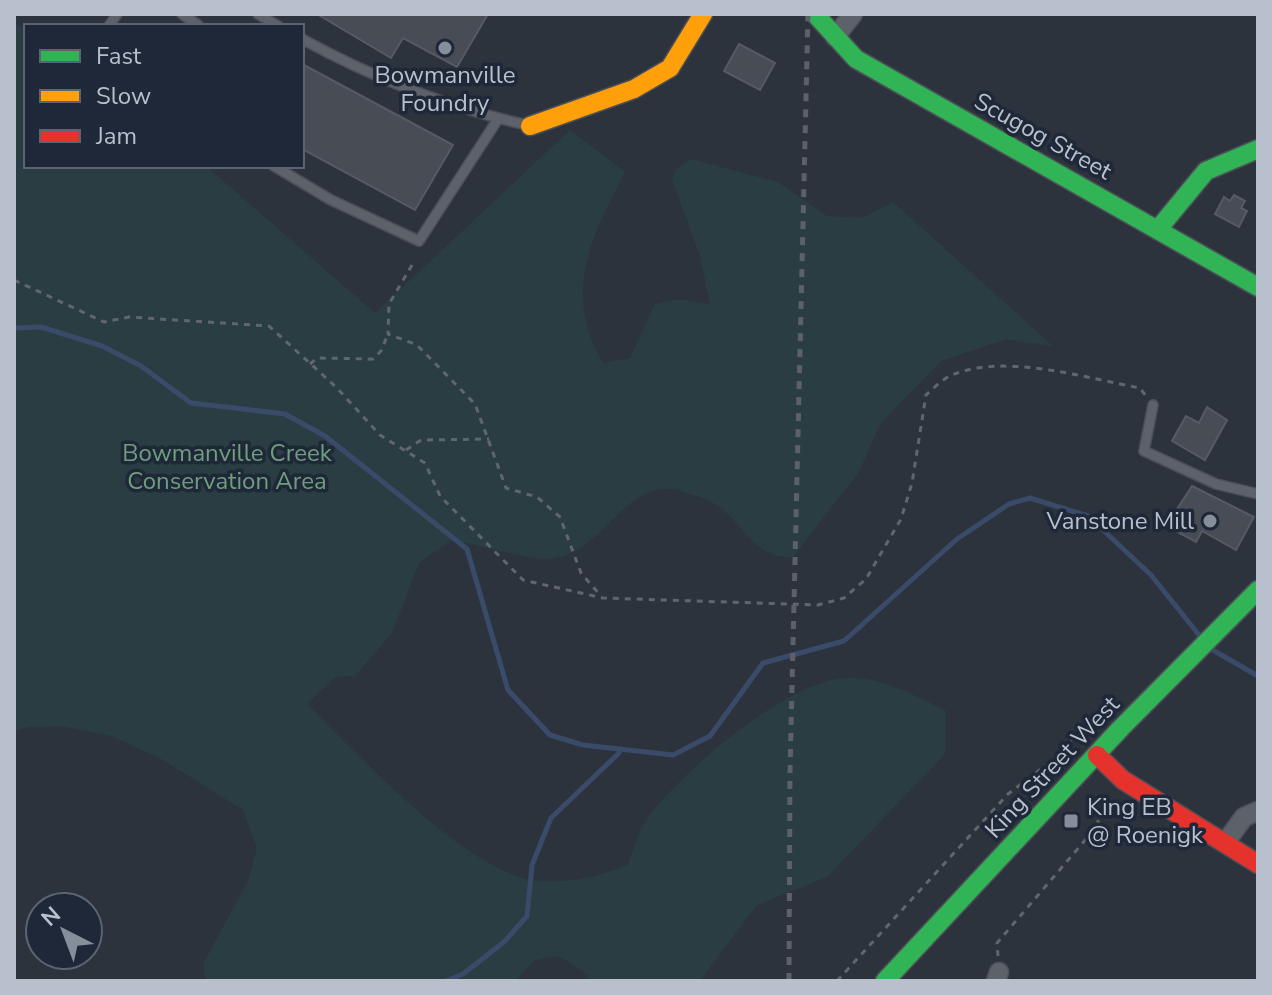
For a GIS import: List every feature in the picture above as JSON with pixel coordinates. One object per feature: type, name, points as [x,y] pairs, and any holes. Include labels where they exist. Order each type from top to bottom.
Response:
[{"type":"street","points":[[530,126],[634,89],[670,68],[703,14]]},
{"type":"street","name":"Scugog Street","points":[[815,14],[856,59],[1159,228],[1258,287]]},
{"type":"street","points":[[835,37],[853,14]]},
{"type":"street","points":[[1159,228],[1206,171],[1258,149]]},
{"type":"street","name":"King Street West","points":[[885,981],[1121,728],[1258,590]]},
{"type":"street","points":[[1097,755],[1123,780],[1258,864]]},
{"type":"street","points":[[1225,843],[1244,817],[1258,811]]},
{"type":"lane","points":[[304,40],[345,63],[452,108],[530,126]]},
{"type":"lane","points":[[277,168],[331,200],[419,241],[498,119]]},
{"type":"lane","points":[[1153,405],[1144,451],[1216,484],[1258,494]]},
{"type":"path","points":[[310,364],[317,358],[373,359],[381,351],[388,334],[389,304],[412,265]]},
{"type":"path","points":[[14,280],[104,322],[129,317],[269,326],[336,387],[380,435],[425,463],[440,496],[523,580],[603,598],[818,605],[844,598],[866,579],[901,519],[912,483],[926,395],[948,376],[977,368],[1023,367],[1140,388],[1153,405]]},
{"type":"path","points":[[388,334],[417,345],[475,404],[506,488],[537,497],[560,517],[581,573],[603,598]]},
{"type":"path","points":[[406,450],[421,440],[443,438],[467,442],[489,439]]},
{"type":"path","points":[[837,981],[1008,794],[1049,763],[1101,709]]},
{"type":"path","points":[[998,976],[997,943],[1099,824],[1094,811]]},
{"type":"green space","name":"Bowmanville Creek Conservation Area","points":[[14,23],[24,28],[24,168],[208,168],[375,313],[570,130],[625,172],[592,243],[583,289],[584,313],[603,363],[630,358],[655,304],[682,299],[710,304],[700,256],[672,180],[675,170],[690,159],[778,182],[827,216],[862,218],[893,202],[1053,346],[1006,339],[941,361],[880,424],[859,472],[793,557],[769,553],[715,504],[692,494],[667,489],[651,491],[638,498],[586,544],[572,553],[555,558],[520,555],[452,540],[419,563],[392,633],[355,676],[335,677],[307,704],[382,779],[443,832],[504,871],[544,881],[581,879],[628,864],[644,824],[683,778],[732,735],[786,699],[812,686],[836,679],[865,679],[893,686],[946,711],[945,754],[827,877],[757,905],[700,981],[589,981],[588,975],[559,956],[535,960],[515,981],[206,981],[203,964],[248,881],[257,848],[243,810],[163,760],[111,736],[60,726],[29,727],[14,732]]},
{"type":"building","name":"Bowmanville Foundry","points":[[317,14],[488,14],[457,67],[403,38],[391,58]]},
{"type":"building","points":[[739,44],[775,63],[760,90],[724,71]]},
{"type":"building","points":[[304,65],[453,145],[415,210],[304,150]]},
{"type":"building","points":[[1234,195],[1245,201],[1241,208],[1247,211],[1239,227],[1215,214],[1224,197],[1230,201]]},
{"type":"building","points":[[1207,407],[1227,420],[1205,460],[1172,441],[1186,416],[1199,423]]},
{"type":"building","name":"Vanstone Mill","points":[[1192,486],[1254,517],[1236,550],[1202,531],[1196,542],[1166,526]]},
{"type":"waterway","points":[[14,328],[41,327],[102,346],[141,366],[191,403],[285,414],[325,436],[467,549],[508,690],[550,735],[583,745],[673,755],[710,736],[763,663],[844,641],[957,539],[1009,504],[1030,498],[1088,516],[1151,575],[1199,635]]},
{"type":"waterway","points":[[1211,649],[1258,676]]},
{"type":"waterway","points":[[446,981],[463,974],[504,942],[527,916],[532,865],[551,818],[619,753]]},
{"type":"railway","points":[[789,981],[790,771],[808,14]]},
{"type":"traffic: fast","points":[[815,14],[856,59],[1258,287]]},
{"type":"traffic: fast","points":[[1159,228],[1206,171],[1258,149]]},
{"type":"traffic: fast","points":[[885,981],[1121,728],[1258,590]]},
{"type":"traffic: slow","points":[[530,126],[634,89],[670,68],[703,14]]},
{"type":"traffic: jam","points":[[1097,755],[1123,780],[1258,864]]},
{"type":"place","name":"Bowmanville Foundry","points":[[445,48]]},
{"type":"place","name":"Vanstone Mill","points":[[1210,521]]},
{"type":"place","name":"King EB @ Roenigk","points":[[1071,821]]}]
